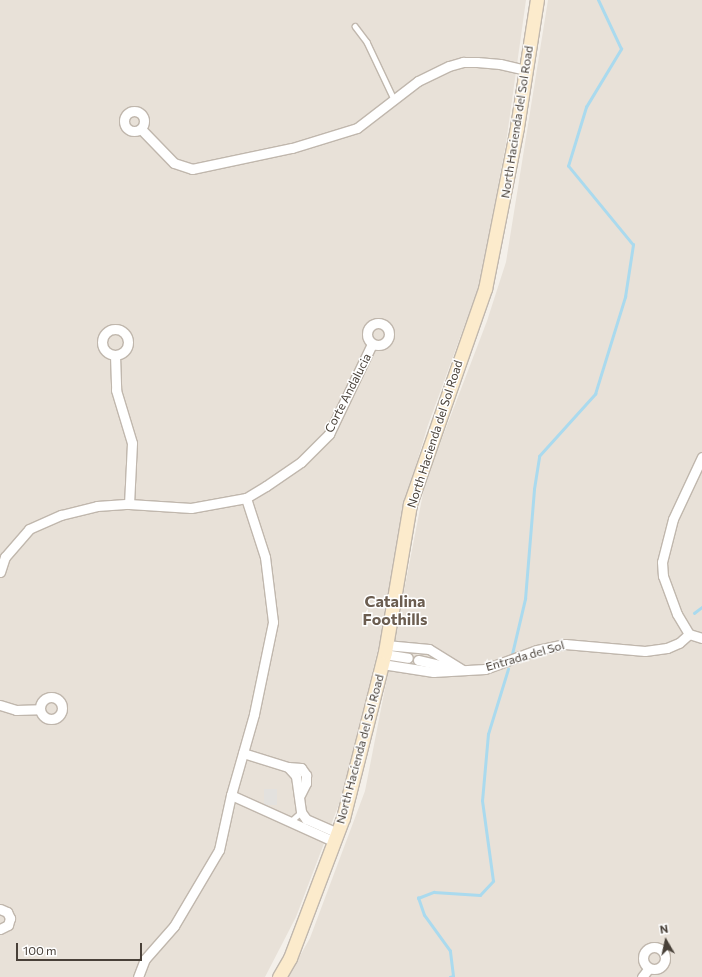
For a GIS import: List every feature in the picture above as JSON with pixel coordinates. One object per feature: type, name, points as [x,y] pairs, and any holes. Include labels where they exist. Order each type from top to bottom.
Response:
[{"type":"street","name":"North Hacienda del Sol Road","points":[[279,977],[290,958],[337,838],[365,738],[384,654],[410,504],[485,289],[499,228],[537,0]]},
{"type":"street","points":[[140,129],[174,163],[192,169],[292,148],[357,128],[394,99],[436,72],[463,62],[500,64],[526,70]]},
{"type":"street","name":"Corte Andalucia","points":[[246,498],[301,462],[329,434],[372,344]]},
{"type":"street","points":[[115,355],[116,390],[132,443],[129,504]]},
{"type":"street","points":[[702,457],[673,519],[662,562],[668,595],[689,634],[702,638]]},
{"type":"street","points":[[0,572],[5,557],[30,529],[76,510],[97,506],[129,504],[191,508],[246,498],[265,557],[273,622],[254,714],[230,795],[219,850],[174,926],[145,959],[138,977]]},
{"type":"street","name":"Entrada del Sol","points":[[462,670],[485,669],[537,650],[565,644],[645,651],[667,648],[679,643],[689,634]]},
{"type":"street","points":[[384,654],[428,649],[462,670]]},
{"type":"street","points":[[384,654],[408,658]]},
{"type":"street","points":[[384,654],[433,672],[462,670]]},
{"type":"street","points":[[418,660],[462,670]]},
{"type":"street","points":[[0,705],[16,710],[40,710]]},
{"type":"street","points":[[243,753],[288,767],[296,776],[300,796],[301,812],[306,819],[337,838]]},
{"type":"street","points":[[230,795],[290,822],[337,838]]},
{"type":"street","points":[[0,909],[7,912],[10,918],[8,925],[0,929]]},
{"type":"street","points":[[642,977],[649,968]]},
{"type":"lane","points":[[355,26],[367,42],[394,99]]},
{"type":"lane","points":[[290,822],[301,812]]},
{"type":"shaded area","points":[[0,0],[526,0],[506,143],[480,283],[428,425],[404,505],[381,637],[342,796],[296,917],[265,977],[0,977]]},
{"type":"shaded area","points":[[548,0],[702,0],[702,977],[288,977],[310,938],[365,791],[425,483],[487,321],[506,262]]},
{"type":"shaded area","points":[[264,789],[277,789],[277,805],[264,805]]},
{"type":"waterway","points":[[512,654],[525,599],[534,489],[539,456],[595,394],[625,297],[633,245],[568,166],[586,107],[621,49],[598,0]]},
{"type":"waterway","points":[[694,613],[702,607]]},
{"type":"waterway","points":[[450,977],[453,976],[450,951],[424,915],[418,898],[434,892],[480,895],[493,881],[482,801],[488,734],[508,669]]},
{"type":"district","name":"Catalina Foothills","points":[[395,610]]}]
